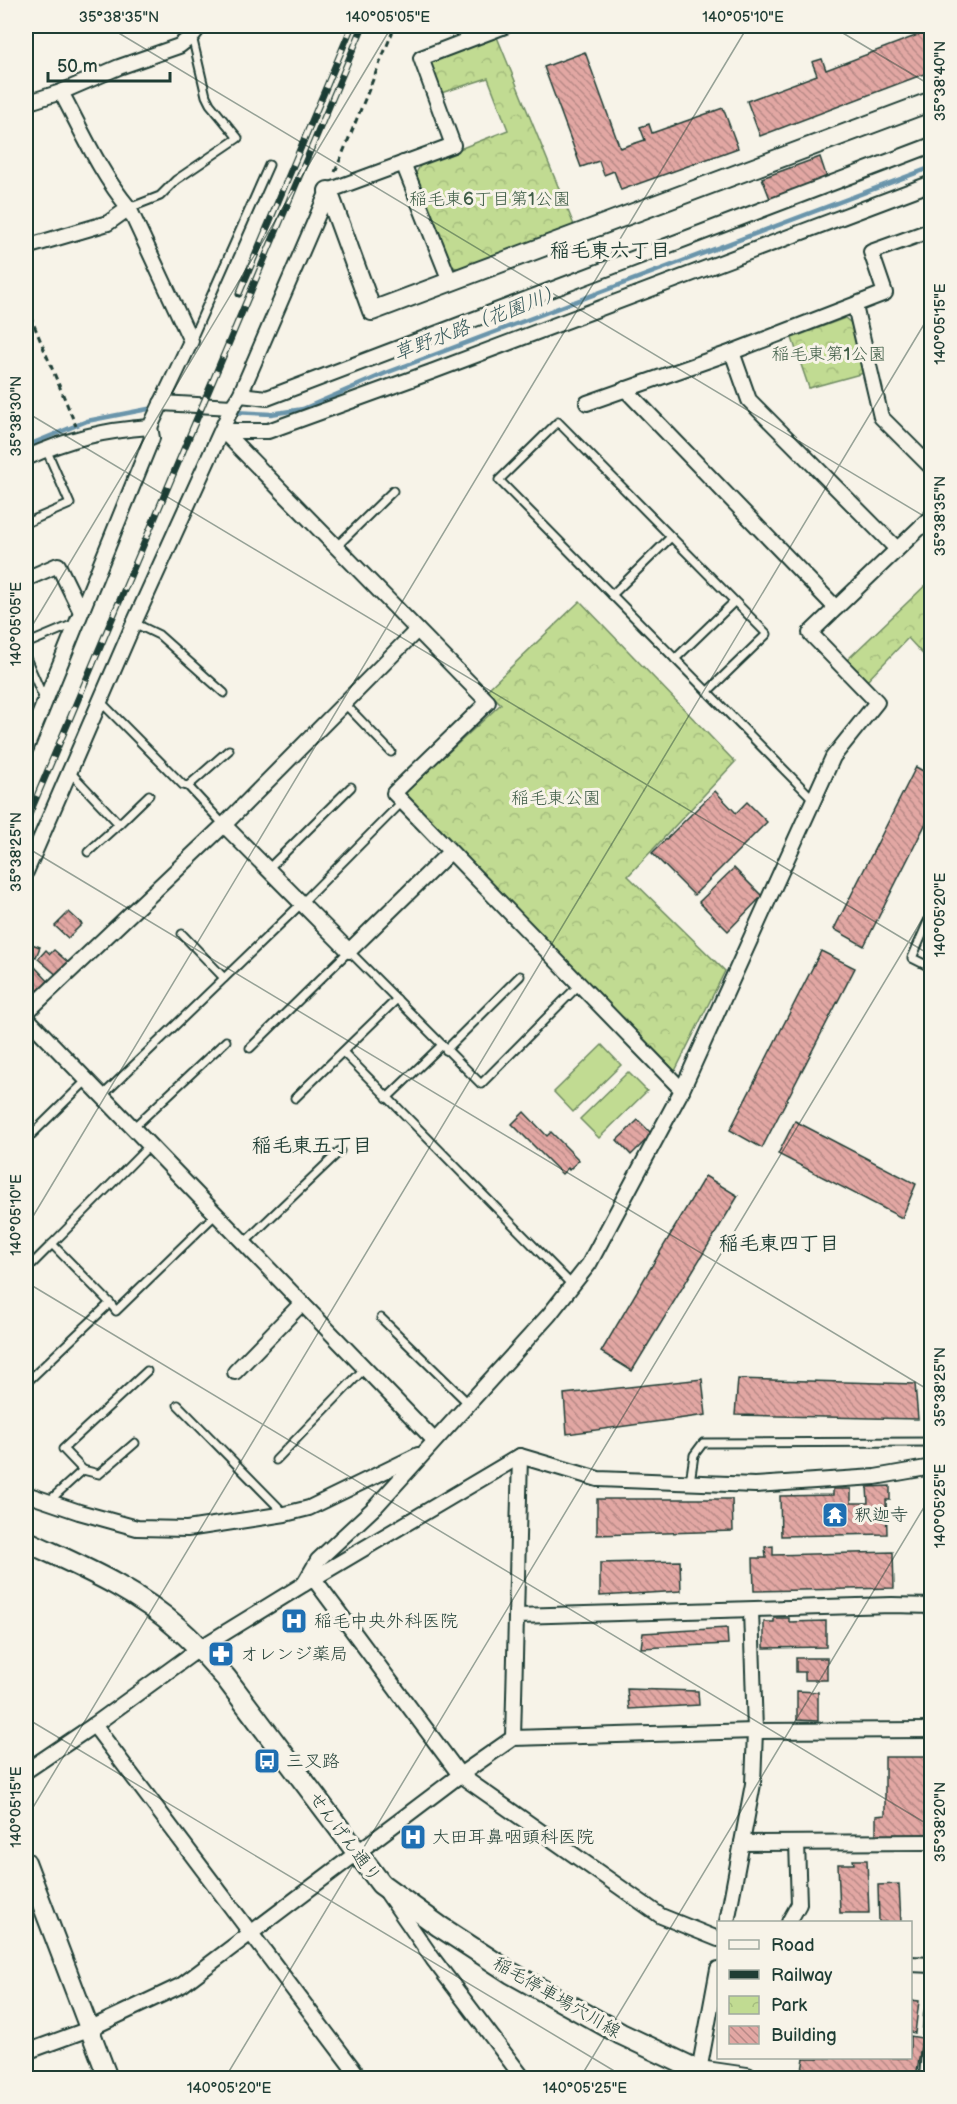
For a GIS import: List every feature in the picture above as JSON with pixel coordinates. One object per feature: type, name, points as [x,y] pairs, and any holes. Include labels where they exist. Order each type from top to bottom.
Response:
[{"type":"main road","name":"せんげん通り","points":[[26,1541],[123,1588],[177,1627],[200,1648],[226,1678],[381,1884]]},
{"type":"main road","name":"稲毛停車場穴川線","points":[[381,1884],[439,1926],[511,1972],[621,2034],[700,2075],[747,2079]]},
{"type":"street","points":[[26,872],[134,623],[223,431],[328,190],[453,145],[421,58],[506,26]]},
{"type":"street","points":[[26,104],[179,46],[195,30]]},
{"type":"street","points":[[26,748],[152,438],[150,427],[191,341],[129,208],[115,191],[61,92]]},
{"type":"street","points":[[328,190],[372,311],[932,101]]},
{"type":"street","points":[[161,403],[267,398],[932,145]]},
{"type":"street","points":[[403,163],[450,281]]},
{"type":"street","points":[[223,431],[268,432],[932,183]]},
{"type":"street","points":[[26,247],[108,223],[129,208]]},
{"type":"street","points":[[587,403],[732,352],[885,293],[871,252],[932,230]]},
{"type":"street","points":[[855,306],[881,417],[932,468]]},
{"type":"street","points":[[732,352],[749,400],[897,549]]},
{"type":"street","points":[[626,389],[836,608]]},
{"type":"street","points":[[26,458],[81,436],[115,429],[150,427]]},
{"type":"street","points":[[223,431],[488,702],[394,793],[682,1090]]},
{"type":"street","points":[[309,1581],[318,1560],[376,1506],[573,1286],[589,1264],[682,1090],[833,757],[877,702],[810,633],[932,516]]},
{"type":"street","points":[[26,579],[58,565],[80,617]]},
{"type":"street","points":[[417,630],[224,825],[26,1015],[434,1440]]},
{"type":"street","points":[[224,825],[349,951],[450,852]]},
{"type":"street","points":[[235,1372],[302,1303]]},
{"type":"street","points":[[26,1494],[137,1528],[187,1529],[285,1514],[309,1508],[424,1452]]},
{"type":"street","points":[[26,1771],[200,1648],[520,1456],[598,1479],[755,1485],[875,1477],[931,1468]]},
{"type":"street","points":[[513,1738],[520,1456]]},
{"type":"street","points":[[309,1581],[460,1775],[661,1916],[717,1938]]},
{"type":"street","points":[[517,1616],[892,1605],[932,1606]]},
{"type":"street","points":[[727,1921],[753,1784],[755,1731],[751,1610]]},
{"type":"street","points":[[94,1725],[360,2079]]},
{"type":"street","points":[[26,2052],[89,2029],[182,1985],[460,1775],[513,1738],[755,1731],[932,1730]]},
{"type":"street","points":[[742,1843],[932,1842]]},
{"type":"street","points":[[790,1921],[799,1904],[797,1843]]},
{"type":"street","points":[[26,1862],[108,2079]]},
{"type":"street","name":"せんげん通り","points":[[381,1884],[433,1959],[523,2079]]},
{"type":"street","points":[[912,1964],[932,1965]]},
{"type":"street","points":[[700,2075],[717,1975]]},
{"type":"street","points":[[927,2079],[932,2013]]},
{"type":"lane","points":[[129,208],[160,196],[176,180],[238,138],[206,96],[195,30]]},
{"type":"lane","points":[[191,341],[269,165]]},
{"type":"lane","points":[[707,692],[766,634],[558,422],[499,480],[707,692],[814,800]]},
{"type":"lane","points":[[26,523],[70,504],[46,449]]},
{"type":"lane","points":[[336,547],[393,491]]},
{"type":"lane","points":[[612,595],[671,537]]},
{"type":"lane","points":[[675,659],[734,602]]},
{"type":"lane","points":[[26,644],[80,617]]},
{"type":"lane","points":[[134,623],[159,635],[224,693]]},
{"type":"lane","points":[[26,658],[28,673],[45,702]]},
{"type":"lane","points":[[101,702],[183,785],[189,786],[224,825]]},
{"type":"lane","points":[[345,705],[391,752]]},
{"type":"lane","points":[[26,721],[39,715]]},
{"type":"lane","points":[[189,786],[229,750]]},
{"type":"lane","points":[[70,772],[118,824]]},
{"type":"lane","points":[[268,869],[351,787]]},
{"type":"lane","points":[[88,852],[149,795]]},
{"type":"lane","points":[[102,1096],[302,903],[402,802]]},
{"type":"lane","points":[[932,918],[930,917],[912,958],[932,968]]},
{"type":"lane","points":[[182,934],[224,978]]},
{"type":"lane","points":[[250,1048],[349,951],[481,1084],[579,985]]},
{"type":"lane","points":[[387,1098],[520,976]]},
{"type":"lane","points":[[295,1098],[397,999]]},
{"type":"lane","points":[[133,1128],[226,1041]]},
{"type":"lane","points":[[342,1052],[573,1286]]},
{"type":"lane","points":[[26,1140],[87,1080]]},
{"type":"lane","points":[[26,1270],[150,1145]]},
{"type":"lane","points":[[244,1243],[340,1151]]},
{"type":"lane","points":[[52,1244],[116,1311],[216,1214]]},
{"type":"lane","points":[[26,1383],[110,1303]]},
{"type":"lane","points":[[381,1318],[468,1403]]},
{"type":"lane","points":[[276,1460],[364,1368]]},
{"type":"lane","points":[[135,1443],[99,1474],[83,1470],[63,1449],[147,1371]]},
{"type":"lane","points":[[178,1406],[285,1514]]},
{"type":"lane","points":[[931,1468],[932,1427]]},
{"type":"lane","points":[[690,1482],[694,1455],[703,1443],[931,1442]]},
{"type":"lane","points":[[49,1502],[83,1470]]},
{"type":"path","points":[[328,190],[395,26]]},
{"type":"path","points":[[26,306],[71,415]]},
{"type":"green space","name":"稲毛東6丁目第1公園","points":[[497,37],[576,230],[459,269],[451,266],[415,175],[421,164],[508,130],[488,78],[441,93],[431,60]]},
{"type":"green space","name":"稲毛東第1公園","points":[[845,318],[851,323],[864,373],[809,388],[792,338]]},
{"type":"green space","points":[[931,580],[931,663],[908,638],[867,681],[846,661]]},
{"type":"green space","name":"稲毛東公園","points":[[580,601],[735,762],[628,876],[725,971],[675,1071],[403,794],[501,704],[487,690]]},
{"type":"green space","points":[[602,1045],[621,1065],[573,1112],[554,1092]]},
{"type":"green space","points":[[628,1072],[647,1091],[599,1138],[580,1119]]},
{"type":"building","points":[[931,30],[932,71],[760,136],[747,101],[817,75],[812,62],[822,59],[826,70]]},
{"type":"building","points":[[585,52],[620,148],[645,140],[640,127],[649,124],[652,133],[723,108],[738,148],[621,190],[614,171],[604,175],[599,161],[581,167],[544,67]]},
{"type":"building","points":[[820,157],[828,181],[771,201],[762,178]]},
{"type":"building","points":[[916,767],[932,776],[932,811],[864,946],[834,929]]},
{"type":"building","points":[[715,791],[736,813],[747,802],[767,822],[694,895],[652,853]]},
{"type":"building","points":[[734,868],[762,896],[728,931],[699,902]]},
{"type":"building","points":[[69,912],[82,924],[68,938],[55,926]]},
{"type":"building","points":[[26,942],[40,947],[36,957],[26,953]]},
{"type":"building","points":[[46,950],[50,954],[54,950],[70,964],[59,977],[38,959]]},
{"type":"building","points":[[821,951],[855,968],[762,1148],[730,1130]]},
{"type":"building","points":[[34,966],[51,984],[37,997],[26,986],[26,974]]},
{"type":"building","points":[[524,1112],[547,1136],[551,1132],[579,1160],[569,1170],[568,1168],[562,1174],[512,1124]]},
{"type":"building","points":[[638,1120],[652,1134],[631,1155],[617,1140]]},
{"type":"building","points":[[795,1121],[916,1184],[902,1218],[778,1154]]},
{"type":"building","points":[[705,1176],[738,1196],[632,1371],[601,1352]]},
{"type":"building","points":[[702,1379],[706,1415],[567,1434],[564,1394]]},
{"type":"building","points":[[738,1379],[915,1384],[918,1419],[735,1415]]},
{"type":"building","points":[[890,1486],[890,1500],[886,1500],[887,1534],[781,1536],[780,1496],[833,1495],[833,1489],[851,1489],[851,1503],[868,1503],[867,1487]]},
{"type":"building","points":[[597,1499],[732,1499],[733,1531],[597,1535]]},
{"type":"building","points":[[773,1546],[773,1555],[893,1552],[894,1588],[754,1591],[753,1558],[766,1558],[765,1547]]},
{"type":"building","points":[[680,1561],[681,1591],[600,1596],[600,1563]]},
{"type":"building","points":[[774,1618],[789,1618],[789,1622],[826,1621],[826,1647],[764,1648],[764,1622],[774,1622]]},
{"type":"building","points":[[727,1628],[728,1644],[641,1648],[643,1633]]},
{"type":"building","points":[[796,1658],[827,1658],[827,1680],[805,1680],[805,1672],[796,1672]]},
{"type":"building","points":[[627,1689],[698,1691],[699,1705],[629,1709]]},
{"type":"building","points":[[797,1691],[818,1692],[818,1721],[797,1720]]},
{"type":"building","points":[[885,1757],[928,1757],[927,1835],[876,1835],[876,1816],[885,1815]]},
{"type":"building","points":[[853,1860],[867,1860],[869,1913],[840,1913],[838,1864],[854,1864]]},
{"type":"building","points":[[899,1884],[901,1921],[879,1921],[878,1885]]},
{"type":"building","points":[[912,2000],[919,2001],[915,2033],[912,2032]]},
{"type":"building","points":[[912,2036],[922,2038],[916,2078],[801,2077],[804,2059],[912,2059]]},
{"type":"waterway","name":"草野水路（花園川）","points":[[233,412],[271,414],[303,409],[386,373],[932,167]]},
{"type":"waterway","name":"草野水路（花園川）","points":[[26,446],[87,421],[155,409]]},
{"type":"railway","points":[[239,294],[352,26]]},
{"type":"railway","points":[[26,822],[363,26]]},
{"type":"place","name":"釈迦寺","points":[[835,1515]]},
{"type":"place","name":"稲毛中央外科医院","points":[[294,1621]]},
{"type":"place","name":"オレンジ薬局","points":[[221,1654]]},
{"type":"place","name":"三叉路","points":[[267,1761]]},
{"type":"place","name":"大田耳鼻咽頭科医院","points":[[413,1837]]},
{"type":"district","name":"稲毛東六丁目","points":[[610,250]]},
{"type":"district","name":"稲毛東五丁目","points":[[312,1145]]},
{"type":"district","name":"稲毛東四丁目","points":[[779,1243]]}]
